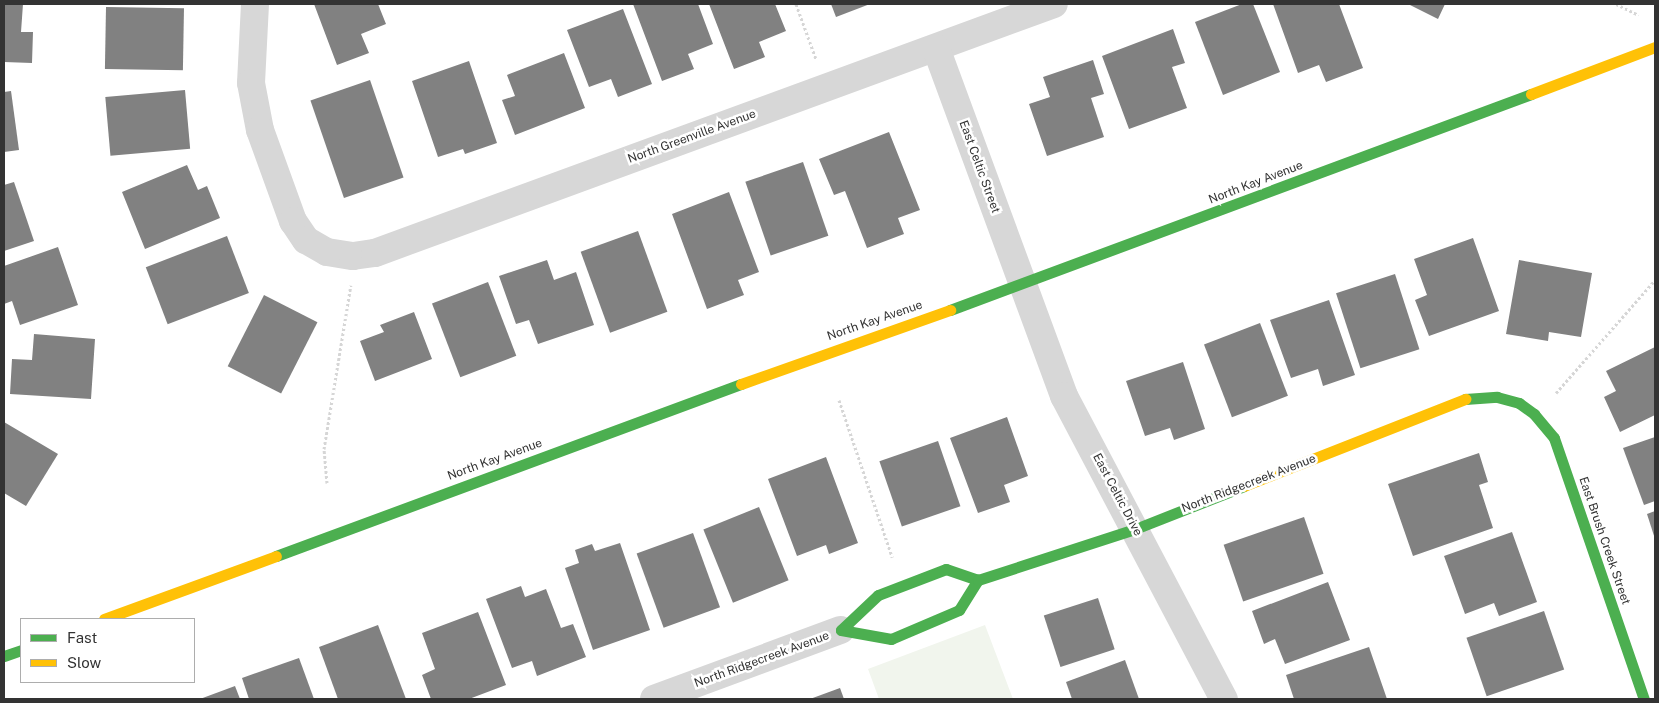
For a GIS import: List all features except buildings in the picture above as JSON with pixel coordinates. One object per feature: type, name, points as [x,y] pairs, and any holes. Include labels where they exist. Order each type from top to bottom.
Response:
[{"type":"street","name":"North Greenville Avenue","points":[[255,4],[251,83],[260,130],[293,221],[306,240],[327,252],[353,256],[375,254],[1054,4]]},
{"type":"street","name":"North Kay Avenue","points":[[107,618],[823,354],[1022,285],[1655,47]]},
{"type":"street","name":"East Celtic Street","points":[[936,48],[1022,285]]},
{"type":"street","name":"East Celtic Drive","points":[[1022,285],[1064,396],[1224,699]]},
{"type":"street","name":"North Ridgecreek Avenue","points":[[661,698],[841,630],[878,595],[946,569],[978,580],[1135,529],[1468,398],[1497,397],[1519,403]]},
{"type":"street","name":"East Brush Creek Street","points":[[1519,403],[1534,414],[1554,438],[1644,699]]},
{"type":"street","name":"North Ridgecreek Avenue","points":[[841,630],[891,638],[959,610],[978,580]]},
{"type":"street","points":[[4,656],[20,650]]},
{"type":"path","points":[[796,4],[818,64]]},
{"type":"path","points":[[1616,4],[1639,15]]},
{"type":"path","points":[[327,483],[324,448],[352,280]]},
{"type":"path","points":[[1554,396],[1655,280]]},
{"type":"path","points":[[839,400],[902,586]]},
{"type":"shaded area","points":[[985,625],[1013,699],[879,699],[868,669]]},
{"type":"traffic: fast","points":[[950,310],[1531,94]]},
{"type":"traffic: fast","points":[[276,556],[741,384]]},
{"type":"traffic: fast","points":[[1465,399],[1497,397],[1519,403],[1534,414],[1554,438],[1644,699]]},
{"type":"traffic: fast","points":[[978,580],[946,569],[878,595],[841,630],[891,639],[959,610],[978,580],[1135,529],[1244,486]]},
{"type":"traffic: fast","points":[[4,656],[20,650]]},
{"type":"traffic: slow","points":[[1531,94],[1655,47]]},
{"type":"traffic: slow","points":[[741,384],[950,310]]},
{"type":"traffic: slow","points":[[1244,486],[1465,399]]},
{"type":"traffic: slow","points":[[107,618],[276,556]]}]
